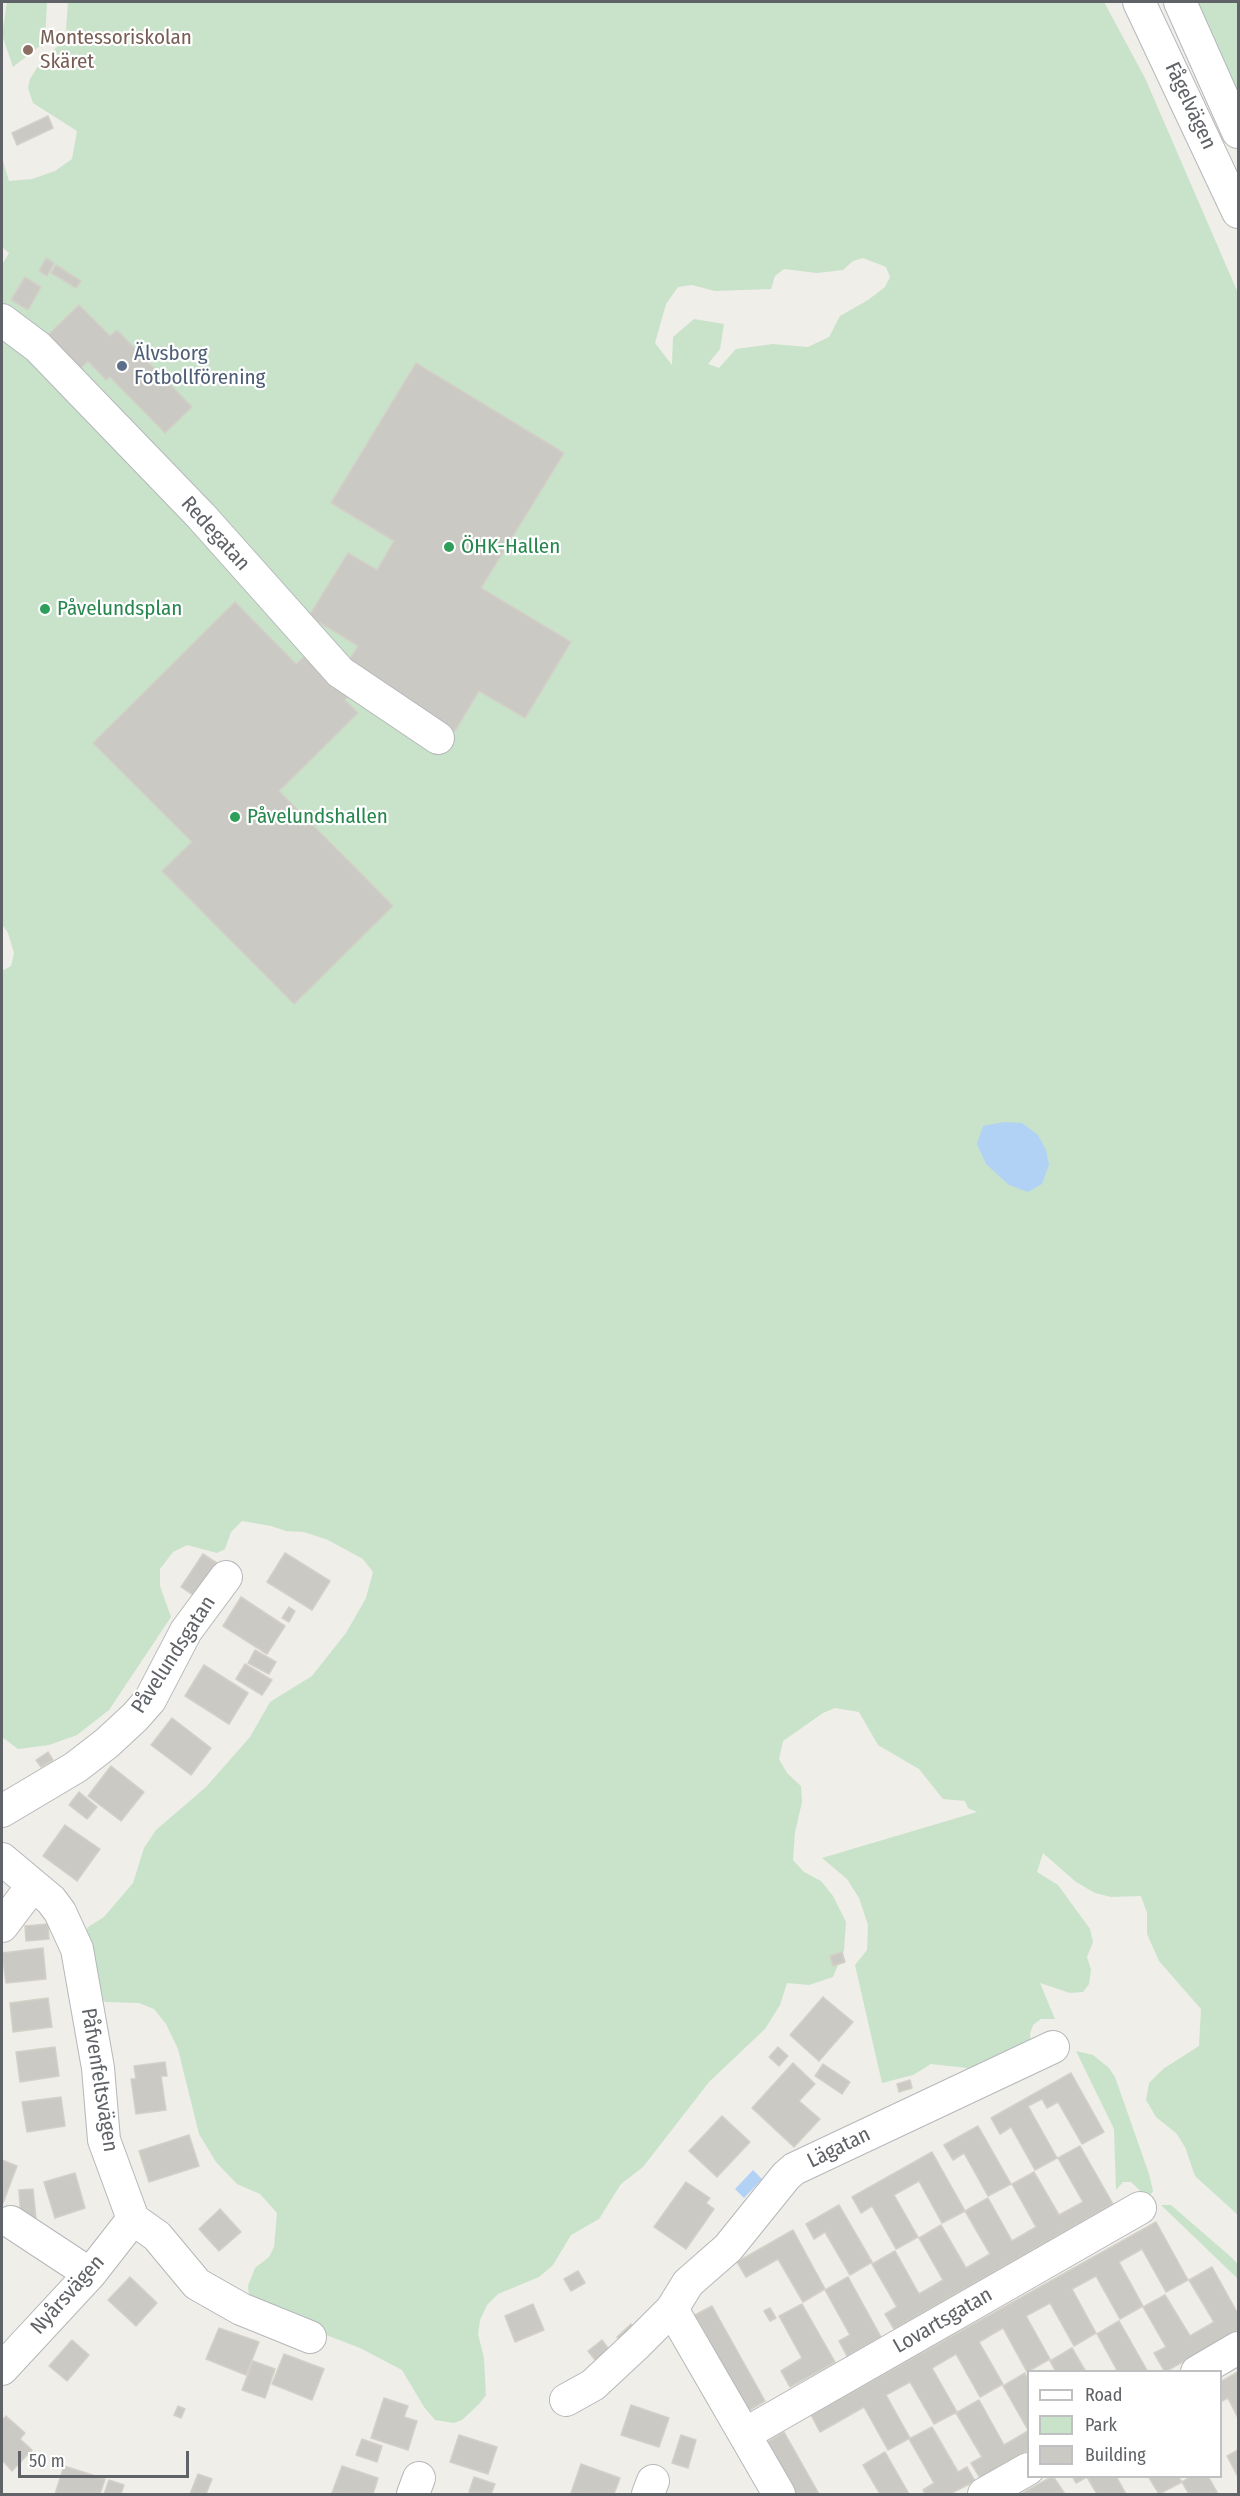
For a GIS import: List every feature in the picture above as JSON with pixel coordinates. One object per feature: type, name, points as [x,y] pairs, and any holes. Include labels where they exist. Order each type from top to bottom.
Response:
[{"type":"street","name":"Fågelvägen","points":[[1139,2],[1239,212]]},
{"type":"street","points":[[1180,2],[1239,132]]},
{"type":"street","name":"Redegatan","points":[[2,320],[38,347],[63,372],[201,516],[340,672],[438,738]]},
{"type":"street","name":"Påvelundsgatan","points":[[2,1811],[76,1767],[135,1717],[150,1700],[186,1631],[226,1577]]},
{"type":"street","name":"Påfvenfeltsvägen","points":[[2,1859],[51,1900],[60,1912],[77,1949],[98,2068],[104,2140],[133,2219]]},
{"type":"street","points":[[2,1926],[33,1886]]},
{"type":"street","name":"Lägatan","points":[[566,2400],[593,2385],[672,2309],[688,2283],[728,2248],[794,2169],[1053,2047]]},
{"type":"street","name":"Lovartsgatan","points":[[745,2434],[1140,2208]]},
{"type":"street","points":[[133,2219],[157,2236],[197,2284],[241,2310],[310,2337]]},
{"type":"street","name":"Nyårsvägen","points":[[4,2362],[90,2274],[133,2219]]},
{"type":"street","points":[[11,2222],[90,2274]]},
{"type":"street","points":[[672,2309],[779,2494]]},
{"type":"street","points":[[1200,2370],[1239,2348]]},
{"type":"street","points":[[984,2494],[1027,2470]]},
{"type":"green space","points":[[7,2],[47,2],[45,42],[13,67],[2,35]]},
{"type":"green space","points":[[68,2],[1104,2],[1145,78],[1238,293],[1238,2215],[1195,2176],[1185,2147],[1176,2133],[1156,2117],[1146,2100],[1149,2083],[1163,2069],[1199,2046],[1201,2009],[1159,1961],[1147,1934],[1147,1913],[1141,1896],[1111,1897],[1095,1893],[1076,1882],[1043,1853],[1037,1872],[1058,1885],[1090,1929],[1093,1942],[1087,1957],[1091,1970],[1089,1984],[1083,1992],[1070,1993],[1040,1983],[1055,2019],[1041,2019],[1033,2025],[1030,2034],[1031,2046],[995,2071],[931,2064],[913,2075],[882,2083],[855,1965],[867,1950],[868,1925],[859,1898],[847,1879],[822,1858],[977,1812],[968,1808],[965,1801],[943,1799],[919,1769],[878,1745],[859,1712],[835,1708],[823,1713],[783,1741],[779,1759],[787,1773],[801,1786],[802,1802],[795,1832],[793,1860],[804,1872],[821,1881],[833,1896],[846,1922],[844,1950],[833,1977],[809,1985],[787,1983],[780,2005],[765,2029],[709,2082],[643,2167],[621,2184],[599,2219],[571,2235],[553,2265],[539,2277],[498,2294],[487,2305],[480,2320],[478,2334],[484,2358],[486,2395],[479,2404],[462,2420],[454,2423],[435,2420],[424,2407],[402,2370],[249,2296],[248,2286],[255,2268],[269,2257],[274,2247],[277,2213],[260,2194],[237,2184],[216,2162],[199,2134],[178,2049],[166,2024],[154,2009],[139,2003],[105,2002],[95,1992],[83,1937],[88,1927],[104,1917],[133,1883],[144,1848],[156,1830],[206,1787],[250,1737],[270,1702],[312,1676],[346,1633],[366,1598],[373,1572],[363,1559],[328,1540],[304,1532],[286,1531],[242,1521],[231,1532],[225,1549],[217,1553],[187,1545],[173,1552],[160,1569],[160,1586],[171,1617],[109,1710],[77,1735],[49,1745],[18,1749],[2,1737],[2,971],[11,966],[14,953],[8,933],[2,924],[2,265],[9,253],[2,247],[2,158],[9,181],[32,179],[55,171],[72,159],[77,131],[33,103],[28,88],[30,79],[40,63],[58,46],[66,31]],"holes":[[[863,258],[886,267],[890,277],[885,287],[840,316],[829,337],[808,347],[773,344],[736,349],[719,368],[708,364],[720,349],[724,324],[694,319],[673,337],[672,365],[655,343],[666,304],[678,287],[692,285],[715,291],[771,289],[775,276],[784,269],[817,273],[843,270],[853,261]]]},
{"type":"green space","points":[[1188,2],[1238,2],[1238,111]]},
{"type":"green space","points":[[1076,2051],[1093,2055],[1109,2068],[1115,2077],[1149,2174],[1153,2191],[1148,2198],[1131,2182],[1123,2182],[1116,2190],[1114,2129]]},
{"type":"green space","points":[[1161,2205],[1171,2205],[1231,2257],[1238,2264],[1238,2279]]},
{"type":"water","points":[[1004,1122],[1022,1123],[1038,1135],[1046,1150],[1049,1165],[1042,1184],[1028,1192],[1009,1185],[986,1164],[977,1144],[983,1126]]},
{"type":"water","points":[[753,2170],[762,2179],[744,2198],[735,2189]]},
{"type":"building","points":[[48,116],[53,128],[17,145],[12,133]]},
{"type":"building","points":[[46,258],[54,263],[47,276],[39,271]]},
{"type":"building","points":[[56,265],[81,281],[76,288],[51,273]]},
{"type":"building","points":[[25,277],[41,287],[28,310],[11,300]]},
{"type":"building","name":"Älvsborg Fotbollförening","points":[[79,305],[110,336],[117,330],[192,407],[165,433],[110,377],[106,380],[88,361],[78,371],[45,338]]},
{"type":"building","name":"ÖHK-Hallen","points":[[416,363],[564,453],[481,588],[571,642],[525,718],[479,691],[455,731],[346,665],[358,646],[309,616],[348,553],[377,570],[394,541],[331,503]]},
{"type":"building","name":"Påvelundshallen","points":[[235,602],[296,664],[307,654],[324,671],[320,674],[334,689],[338,684],[350,695],[345,700],[358,713],[279,791],[393,906],[294,1004],[162,871],[192,842],[93,743]]},
{"type":"building","points":[[285,1553],[330,1581],[312,1610],[267,1582]]},
{"type":"building","points":[[203,1554],[220,1565],[199,1599],[181,1587]]},
{"type":"building","points":[[241,1597],[285,1626],[267,1654],[223,1626]]},
{"type":"building","points":[[289,1607],[295,1611],[289,1622],[282,1618]]},
{"type":"building","points":[[255,1650],[276,1662],[269,1674],[248,1663]]},
{"type":"building","points":[[245,1664],[272,1680],[262,1695],[236,1679]]},
{"type":"building","points":[[204,1665],[248,1693],[229,1724],[185,1696]]},
{"type":"building","points":[[172,1718],[211,1748],[191,1775],[151,1745]]},
{"type":"building","points":[[48,1752],[53,1760],[41,1767],[36,1760]]},
{"type":"building","points":[[111,1766],[144,1792],[121,1821],[88,1796]]},
{"type":"building","points":[[79,1792],[97,1807],[87,1819],[69,1805]]},
{"type":"building","points":[[65,1825],[100,1849],[77,1881],[43,1856]]},
{"type":"building","points":[[48,1924],[49,1939],[26,1941],[25,1926]]},
{"type":"building","points":[[43,1948],[46,1979],[6,1983],[2,1953]]},
{"type":"building","points":[[842,1952],[845,1962],[833,1966],[830,1956]]},
{"type":"building","points":[[823,1997],[853,2022],[819,2061],[790,2035]]},
{"type":"building","points":[[48,1998],[52,2027],[13,2032],[10,2003]]},
{"type":"building","points":[[55,2047],[59,2076],[20,2082],[16,2052]]},
{"type":"building","points":[[778,2047],[788,2056],[779,2066],[769,2057]]},
{"type":"building","points":[[165,2062],[167,2076],[161,2076],[166,2110],[136,2114],[131,2079],[136,2079],[134,2066]]},
{"type":"building","points":[[793,2063],[815,2084],[799,2101],[820,2119],[794,2147],[752,2108]]},
{"type":"building","points":[[823,2064],[850,2082],[842,2094],[815,2076]]},
{"type":"building","points":[[1071,2073],[1104,2132],[1082,2144],[1058,2102],[1047,2108],[1042,2099],[1028,2106],[1057,2158],[1035,2170],[1011,2127],[1000,2134],[991,2118]]},
{"type":"building","points":[[910,2080],[912,2088],[899,2092],[897,2084]]},
{"type":"building","points":[[61,2097],[65,2126],[27,2132],[22,2102]]},
{"type":"building","points":[[722,2116],[750,2142],[717,2177],[689,2151]]},
{"type":"building","points":[[978,2126],[1011,2184],[988,2196],[964,2153],[953,2160],[944,2145]]},
{"type":"building","points":[[189,2135],[199,2166],[149,2182],[139,2151]]},
{"type":"building","points":[[1080,2146],[1113,2204],[894,2329],[885,2314],[897,2307],[872,2264],[895,2251],[919,2294],[943,2280],[919,2238],[941,2225],[966,2268],[990,2254],[965,2211],[988,2198],[1012,2241],[1036,2227],[1012,2184],[1034,2172],[1059,2215],[1083,2202],[1058,2158]]},
{"type":"building","points":[[932,2152],[965,2211],[942,2223],[919,2181],[894,2195],[918,2237],[896,2249],[872,2206],[861,2213],[852,2197]]},
{"type":"building","points":[[2,2160],[17,2166],[3,2203],[2,2202]]},
{"type":"building","points":[[75,2173],[85,2208],[55,2218],[44,2182]]},
{"type":"building","points":[[686,2182],[710,2198],[706,2203],[714,2209],[686,2249],[654,2227]]},
{"type":"building","points":[[33,2189],[36,2219],[21,2220],[19,2190]]},
{"type":"building","points":[[839,2205],[872,2262],[850,2275],[825,2232],[814,2239],[806,2224]]},
{"type":"building","points":[[220,2209],[241,2232],[219,2251],[199,2229]]},
{"type":"building","points":[[1156,2222],[1188,2280],[1166,2292],[1142,2249],[1119,2262],[1143,2306],[1120,2319],[1096,2276],[1072,2289],[1096,2333],[1074,2346],[1050,2303],[1026,2316],[1050,2359],[1027,2372],[1003,2328],[979,2342],[1003,2384],[980,2397],[956,2354],[932,2368],[957,2412],[934,2424],[910,2382],[886,2395],[910,2438],[888,2450],[864,2407],[820,2432],[811,2415]]},
{"type":"building","points":[[793,2230],[825,2289],[803,2302],[778,2259],[746,2277],[737,2262]]},
{"type":"building","points":[[1212,2267],[1238,2314],[1238,2330],[1168,2370],[1164,2370],[1154,2353],[1166,2347],[1143,2307],[1165,2295],[1190,2336],[1214,2322],[1189,2280]]},
{"type":"building","points":[[578,2271],[585,2283],[571,2291],[564,2279]]},
{"type":"building","points":[[130,2277],[157,2303],[136,2326],[108,2300]]},
{"type":"building","points":[[848,2277],[881,2337],[847,2356],[839,2341],[850,2335],[825,2290]]},
{"type":"building","points":[[533,2304],[544,2330],[515,2342],[505,2316]]},
{"type":"building","points":[[802,2304],[835,2362],[790,2387],[781,2371],[802,2358],[779,2316]]},
{"type":"building","points":[[712,2306],[765,2401],[748,2411],[695,2315]]},
{"type":"building","points":[[770,2308],[776,2318],[770,2321],[764,2311]]},
{"type":"building","points":[[1119,2321],[1147,2370],[1117,2370],[1097,2334]]},
{"type":"building","points":[[631,2324],[638,2330],[623,2344],[617,2337]]},
{"type":"building","points":[[219,2328],[259,2342],[246,2375],[206,2359]]},
{"type":"building","points":[[72,2340],[89,2355],[67,2381],[49,2366]]},
{"type":"building","points":[[602,2340],[616,2359],[603,2370],[588,2351]]},
{"type":"building","points":[[1072,2348],[1085,2370],[1055,2370],[1050,2361]]},
{"type":"building","points":[[284,2354],[324,2369],[312,2400],[272,2384]]},
{"type":"building","points":[[253,2361],[275,2369],[265,2398],[242,2390]]},
{"type":"building","points":[[1238,2372],[1238,2418],[1228,2398],[1222,2401],[1222,2381]]},
{"type":"building","points":[[1025,2373],[1027,2378],[1027,2428],[1003,2386]]},
{"type":"building","points":[[384,2398],[408,2406],[404,2417],[417,2421],[408,2450],[371,2438]]},
{"type":"building","points":[[979,2400],[1004,2445],[1027,2432],[1027,2451],[980,2478],[971,2463],[982,2457],[956,2413]]},
{"type":"building","points":[[631,2405],[669,2418],[659,2447],[621,2435]]},
{"type":"building","points":[[178,2406],[185,2409],[181,2418],[174,2415]]},
{"type":"building","points":[[6,2416],[25,2433],[20,2439],[32,2450],[12,2471],[2,2460],[2,2420]]},
{"type":"building","points":[[932,2427],[958,2472],[967,2467],[975,2481],[950,2494],[925,2494],[923,2490],[934,2483],[909,2439]]},
{"type":"building","points":[[784,2432],[819,2494],[795,2494],[766,2443]]},
{"type":"building","points":[[459,2435],[497,2447],[488,2474],[450,2462]]},
{"type":"building","points":[[681,2435],[696,2440],[688,2468],[672,2463]]},
{"type":"building","points":[[362,2439],[382,2446],[377,2462],[356,2455]]},
{"type":"building","points":[[1238,2450],[1238,2477],[1227,2456]]},
{"type":"building","points":[[885,2452],[909,2494],[880,2494],[863,2465]]},
{"type":"building","points":[[581,2464],[620,2478],[614,2494],[571,2493]]},
{"type":"building","points":[[64,2466],[105,2479],[100,2494],[55,2494]]},
{"type":"building","points":[[342,2466],[378,2478],[373,2494],[332,2493]]},
{"type":"building","points":[[198,2474],[212,2479],[206,2494],[190,2494]]},
{"type":"building","points":[[474,2477],[495,2484],[491,2494],[469,2492]]},
{"type":"building","points":[[1049,2478],[1054,2478],[1065,2494],[1021,2494]]},
{"type":"building","points":[[1073,2478],[1085,2478],[1076,2483]]},
{"type":"building","points":[[1088,2478],[1117,2478],[1126,2494],[1097,2494]]},
{"type":"building","points":[[1149,2478],[1179,2478],[1182,2482],[1159,2494]]},
{"type":"building","points":[[1189,2478],[1209,2478],[1218,2494],[1189,2494],[1182,2482]]},
{"type":"building","points":[[109,2480],[124,2485],[121,2494],[104,2494]]},
{"type":"place","name":"Montessoriskolan Skäret","points":[[28,50]]},
{"type":"place","name":"Älvsborg Fotbollförening","points":[[122,366]]},
{"type":"place","name":"ÖHK-Hallen","points":[[449,547]]},
{"type":"place","name":"Påvelundsplan","points":[[45,609]]},
{"type":"place","name":"Påvelundshallen","points":[[235,817]]}]
